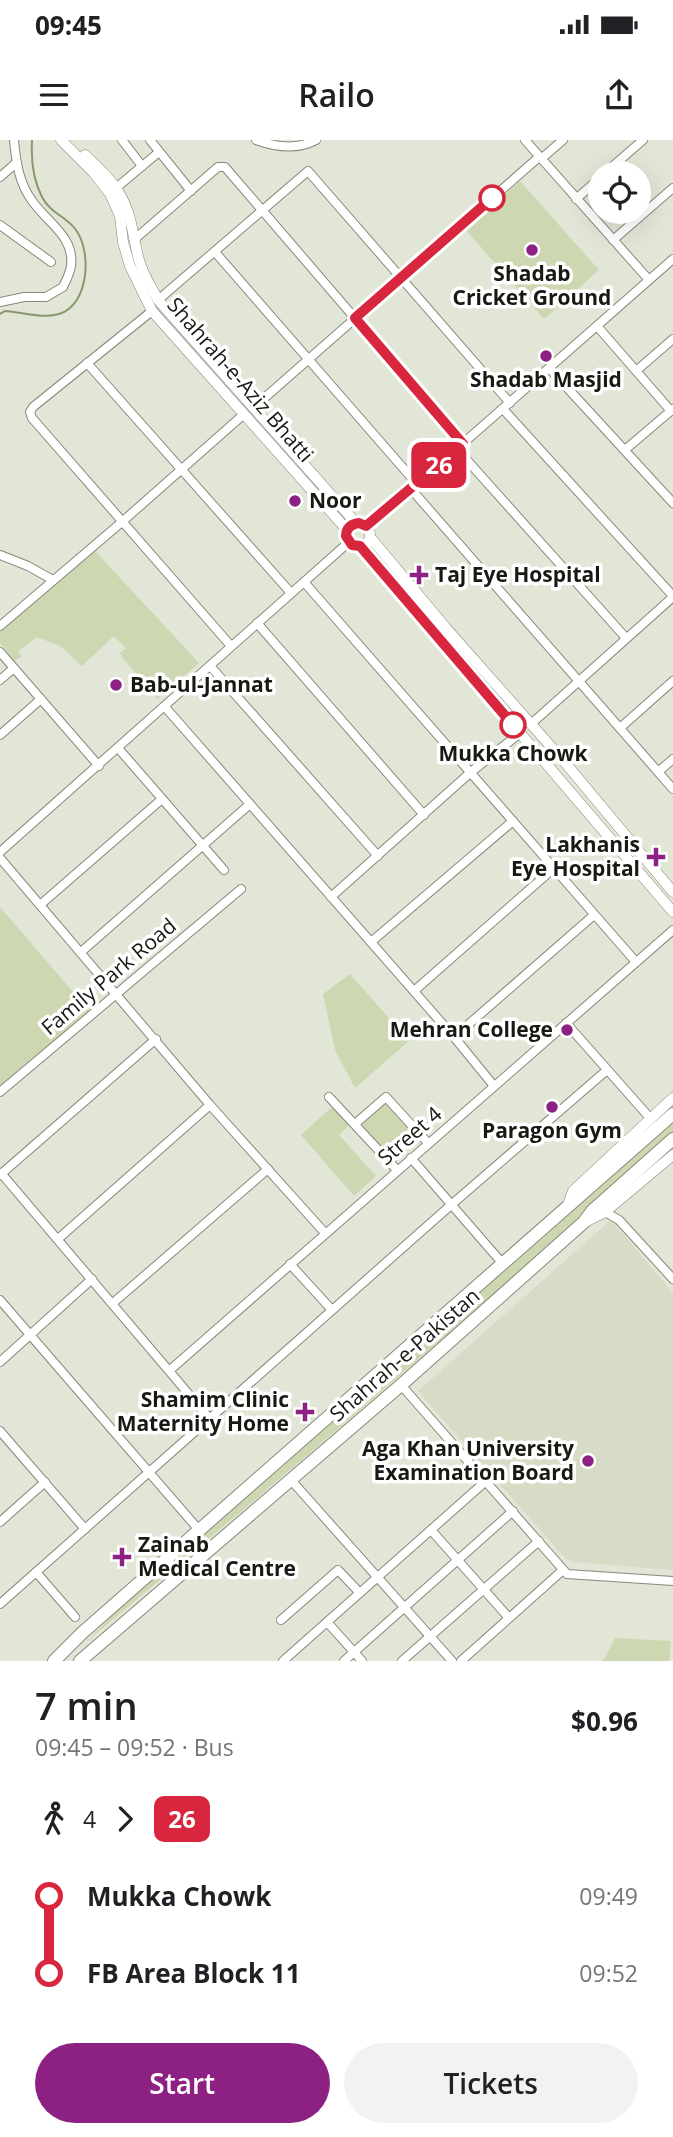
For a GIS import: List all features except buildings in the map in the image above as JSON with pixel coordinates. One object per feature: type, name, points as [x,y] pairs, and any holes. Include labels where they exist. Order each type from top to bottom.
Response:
[{"type":"highway","name":"Shahrah-e-Pakistan","points":[[71,1643],[673,1114]]},
{"type":"highway","name":"Shahrah-e-Pakistan","points":[[80,1661],[401,1385],[598,1211],[673,1139]]},
{"type":"highway","points":[[90,1661],[111,1635]]},
{"type":"highway","points":[[44,1661],[71,1643]]},
{"type":"highway","points":[[54,1661],[71,1643]]},
{"type":"main road","name":"Shahrah-e-Aziz Bhatti","points":[[61,140],[93,172],[110,194],[120,216],[123,242],[130,266],[152,311],[243,415],[360,529]]},
{"type":"main road","name":"Shahrah-e-Aziz Bhatti","points":[[69,140],[116,188],[128,212],[143,274],[158,300],[531,724],[673,892]]},
{"type":"main road","points":[[360,546],[368,541],[360,529],[346,536],[349,542],[360,546],[673,912]]},
{"type":"main road","points":[[566,1209],[573,1191],[673,1098]]},
{"type":"main road","points":[[598,1211],[620,1199],[673,1155]]},
{"type":"street","points":[[0,302],[24,297],[46,297],[63,287],[71,265],[68,246],[59,229],[33,202],[22,183],[16,163],[14,140]]},
{"type":"street","points":[[122,140],[142,166]]},
{"type":"street","points":[[150,140],[191,191]]},
{"type":"street","points":[[256,140],[298,146],[316,140]]},
{"type":"street","points":[[525,140],[649,280]]},
{"type":"street","points":[[253,408],[563,140]]},
{"type":"street","points":[[619,161],[643,140]]},
{"type":"street","points":[[116,188],[159,152]]},
{"type":"street","points":[[0,177],[16,163]]},
{"type":"street","points":[[136,238],[218,167],[225,167],[626,638]]},
{"type":"street","points":[[158,300],[308,171],[401,278],[506,406],[673,596],[531,724]]},
{"type":"street","points":[[576,199],[588,188]]},
{"type":"street","points":[[613,240],[673,188]]},
{"type":"street","points":[[0,225],[51,262]]},
{"type":"street","points":[[215,252],[673,789]]},
{"type":"street","points":[[360,529],[414,486],[673,259]]},
{"type":"street","points":[[152,311],[30,412],[32,418],[231,646]]},
{"type":"street","points":[[597,326],[672,410],[626,449]]},
{"type":"street","points":[[636,371],[673,339]]},
{"type":"street","points":[[87,363],[291,593]]},
{"type":"street","points":[[549,368],[673,503]]},
{"type":"street","points":[[0,626],[243,415]]},
{"type":"street","points":[[325,1233],[210,1105],[0,855],[349,542]]},
{"type":"street","points":[[0,555],[53,580]]},
{"type":"street","points":[[304,582],[636,962]]},
{"type":"street","points":[[257,623],[424,815]]},
{"type":"street","points":[[0,652],[99,766]]},
{"type":"street","points":[[211,667],[378,856]]},
{"type":"street","points":[[0,680],[13,668]]},
{"type":"street","points":[[620,728],[673,681]]},
{"type":"street","points":[[0,735],[41,699]]},
{"type":"street","points":[[164,708],[414,991],[494,1086]]},
{"type":"street","points":[[331,897],[471,772],[520,733]]},
{"type":"street","points":[[118,748],[224,870]]},
{"type":"street","points":[[658,772],[673,759]]},
{"type":"street","points":[[40,905],[162,799]]},
{"type":"street","points":[[81,952],[250,804]]},
{"type":"street","points":[[371,942],[513,821]]},
{"type":"street","points":[[414,991],[554,868]]},
{"type":"street","name":"Family Park Road","points":[[0,1092],[241,889]]},
{"type":"street","points":[[454,1037],[594,915]]},
{"type":"street","name":"Street 4","points":[[170,1370],[673,930]]},
{"type":"street","points":[[566,1023],[650,1118]]},
{"type":"street","points":[[156,1039],[1,1174],[209,1418]]},
{"type":"street","points":[[0,1604],[607,1070]]},
{"type":"street","points":[[329,1097],[397,1170]]},
{"type":"street","points":[[355,1124],[386,1097],[428,1143]]},
{"type":"street","points":[[58,1239],[210,1105]]},
{"type":"street","points":[[411,1158],[503,1264]]},
{"type":"street","points":[[113,1303],[268,1169]]},
{"type":"street","points":[[619,1220],[620,1199]]},
{"type":"street","points":[[598,1211],[619,1220],[673,1279]]},
{"type":"street","points":[[290,1264],[332,1310]]},
{"type":"street","points":[[0,1362],[92,1279]]},
{"type":"street","points":[[0,1300],[199,1531]]},
{"type":"street","points":[[401,1385],[567,1574],[673,1581]]},
{"type":"street","points":[[0,1431],[85,1528]]},
{"type":"street","points":[[291,1480],[452,1661]]},
{"type":"street","points":[[283,1661],[486,1480]]},
{"type":"street","points":[[0,1522],[45,1482]]},
{"type":"street","points":[[344,1661],[513,1511]]},
{"type":"street","points":[[431,1530],[509,1618]]},
{"type":"street","points":[[402,1661],[538,1541]]},
{"type":"street","points":[[281,1620],[338,1570],[360,1593]]},
{"type":"street","points":[[461,1661],[564,1570]]},
{"type":"street","points":[[36,1572],[75,1617]]},
{"type":"street","points":[[327,1622],[362,1661]]},
{"type":"shaded area","name":"Shadab Cricket Ground","points":[[520,181],[599,270],[544,319],[465,229]]},
{"type":"shaded area","points":[[95,551],[199,663],[157,699],[122,657],[120,653],[126,648],[114,636],[82,666],[62,647],[37,637],[18,651],[22,656],[14,661],[0,643],[0,632]]},
{"type":"shaded area","points":[[0,907],[92,1014],[0,1092]]},
{"type":"shaded area","points":[[350,974],[409,1041],[355,1088],[335,1050],[323,994]]},
{"type":"shaded area","points":[[385,1102],[416,1136],[389,1159],[359,1125]]},
{"type":"shaded area","points":[[334,1105],[350,1124],[339,1135],[376,1176],[354,1196],[301,1135]]},
{"type":"shaded area","points":[[673,1122],[673,1132],[529,1263],[85,1643],[126,1602]]},
{"type":"shaded area","points":[[611,1220],[673,1293],[673,1570],[574,1562],[566,1559],[418,1391]]},
{"type":"shaded area","points":[[615,1638],[671,1641],[669,1661],[603,1661]]},
{"type":"waterway","points":[[0,314],[5,311],[39,316],[59,314],[69,309],[77,300],[85,277],[84,251],[76,230],[46,203],[36,184],[32,140]]},
{"type":"bus line","name":"26","points":[[492,198],[355,318],[463,444],[366,526],[356,523],[351,526],[346,536],[352,545],[360,546],[513,725]]},
{"type":"place","name":"Shadab Cricket Ground","points":[[532,250]]},
{"type":"place","name":"Shadab Masjid","points":[[546,356]]},
{"type":"place","name":"Noor","points":[[295,501]]},
{"type":"place","name":"Taj Eye Hospital","points":[[419,575]]},
{"type":"place","name":"Bab-ul-Jannat","points":[[116,685]]},
{"type":"place","name":"Mukka Chowk","points":[[513,725]]},
{"type":"place","name":"Lakhanis Eye Hospital","points":[[656,857]]},
{"type":"place","name":"Mehran College","points":[[567,1030]]},
{"type":"place","name":"Paragon Gym","points":[[552,1107]]},
{"type":"place","name":"Shamim Clinic Maternity Home","points":[[305,1412]]},
{"type":"place","name":"Aga Khan University Examination Board","points":[[588,1461]]},
{"type":"place","name":"Zainab Medical Centre","points":[[122,1557]]}]
